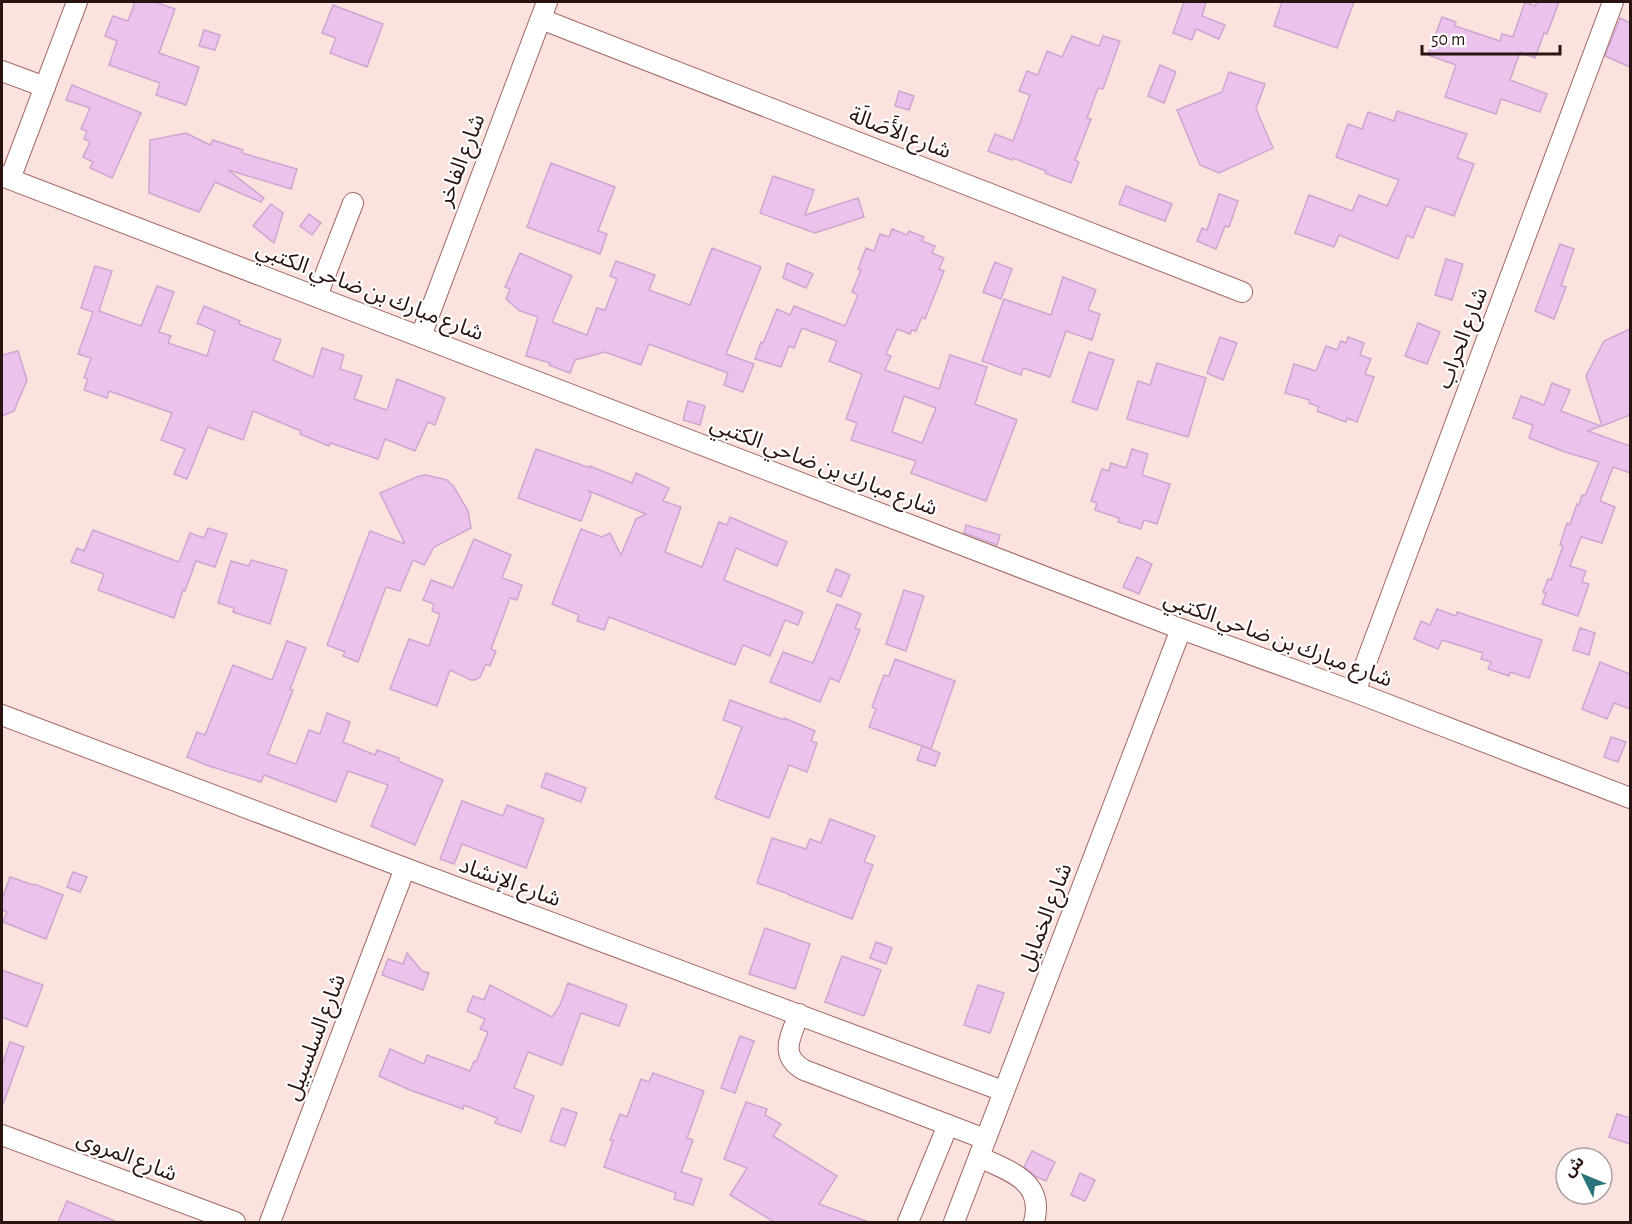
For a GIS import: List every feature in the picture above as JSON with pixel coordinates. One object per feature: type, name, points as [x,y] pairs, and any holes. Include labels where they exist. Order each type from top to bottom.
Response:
[{"type":"street","points":[[6,177],[45,87],[77,2]]},
{"type":"street","name":"شارع الحراب","points":[[1355,692],[1613,2]]},
{"type":"street","name":"شارع الأَصَالَة","points":[[544,10],[1242,292]]},
{"type":"street","name":"شارع الفاخر","points":[[421,336],[544,10]]},
{"type":"street","points":[[2,71],[45,87]]},
{"type":"street","name":"شارع مبارك بن ضاحي الكتبي","points":[[6,177],[1181,630],[1355,692],[1630,798]]},
{"type":"street","points":[[316,296],[353,203]]},
{"type":"street","name":"شارع الخمايل","points":[[954,1222],[1181,630]]},
{"type":"street","name":"شارع الإنشاد","points":[[2,715],[1004,1091]]},
{"type":"street","name":"شارع السلسبيل","points":[[270,1222],[405,868]]},
{"type":"street","points":[[799,1014],[788,1051],[797,1066],[948,1125],[982,1148],[1029,1186],[1035,1199],[1034,1222]]},
{"type":"street","points":[[908,1222],[948,1125]]},
{"type":"street","name":"شارع المروى","points":[[2,1135],[235,1222]]},
{"type":"building","points":[[135,2],[155,2],[175,9],[159,53],[199,67],[186,105],[156,95],[160,83],[109,65],[117,41],[105,36],[113,16],[128,21]]},
{"type":"building","points":[[1184,2],[1206,2],[1202,16],[1225,25],[1219,39],[1196,29],[1192,40],[1173,33]]},
{"type":"building","points":[[1282,2],[1354,2],[1337,48],[1274,26]]},
{"type":"building","points":[[1525,2],[1535,6],[1537,2],[1559,2],[1535,58],[1520,52],[1510,80],[1547,94],[1540,112],[1501,99],[1496,114],[1445,97],[1456,65],[1428,55],[1442,17],[1456,22],[1455,26],[1500,41],[1502,34],[1513,37]]},
{"type":"building","points":[[333,5],[383,24],[367,67],[330,53],[336,38],[322,33]]},
{"type":"building","points":[[1620,18],[1630,23],[1630,67],[1605,56]]},
{"type":"building","points":[[204,30],[220,35],[215,50],[199,46]]},
{"type":"building","points":[[1072,36],[1099,46],[1103,36],[1120,41],[1103,89],[1098,88],[1087,118],[1091,119],[1075,160],[1079,162],[1071,183],[1013,158],[1012,160],[988,151],[995,134],[1013,141],[1030,95],[1019,91],[1027,71],[1038,75],[1047,51],[1062,57]]},
{"type":"building","points":[[1160,65],[1176,72],[1164,103],[1148,96]]},
{"type":"building","points":[[1229,72],[1265,84],[1256,109],[1273,148],[1219,173],[1200,165],[1177,110],[1222,92]]},
{"type":"building","points":[[72,85],[141,113],[112,178],[90,168],[93,162],[83,157],[90,142],[84,139],[87,131],[81,129],[90,108],[66,100]]},
{"type":"building","points":[[899,91],[914,96],[909,110],[895,106]]},
{"type":"building","points":[[1397,111],[1467,134],[1457,158],[1474,164],[1454,216],[1426,206],[1413,238],[1407,235],[1398,259],[1339,235],[1334,247],[1295,233],[1309,195],[1352,211],[1359,195],[1387,206],[1399,180],[1336,157],[1348,124],[1362,129],[1368,112],[1394,121]]},
{"type":"building","points":[[186,133],[210,145],[213,140],[243,150],[242,153],[297,169],[291,189],[228,170],[264,198],[261,202],[215,182],[199,212],[149,193],[150,140]]},
{"type":"building","points":[[551,163],[615,187],[598,231],[607,234],[600,254],[527,227]]},
{"type":"building","points":[[773,176],[814,190],[805,215],[858,198],[864,217],[815,233],[760,213]]},
{"type":"building","points":[[1126,186],[1172,204],[1165,221],[1119,204]]},
{"type":"building","points":[[1219,194],[1238,201],[1229,227],[1225,226],[1216,249],[1197,241],[1202,228],[1207,230]]},
{"type":"building","points":[[271,204],[283,213],[274,243],[253,226]]},
{"type":"building","points":[[309,214],[321,223],[312,235],[300,226]]},
{"type":"building","points":[[892,229],[907,235],[909,231],[924,237],[922,241],[935,246],[932,253],[944,258],[939,269],[944,271],[925,319],[922,317],[916,331],[912,330],[910,334],[897,329],[886,354],[891,356],[885,370],[939,389],[950,355],[987,367],[975,404],[1017,420],[986,501],[911,473],[916,461],[851,440],[857,423],[846,419],[862,374],[829,361],[837,341],[802,328],[794,348],[789,346],[781,367],[755,359],[777,309],[790,315],[794,306],[845,326],[858,295],[852,292],[861,270],[858,269],[866,248],[874,251],[880,234],[889,237]],"holes":[[[904,396],[936,408],[922,443],[892,432]]]},
{"type":"building","points":[[1560,244],[1574,249],[1561,286],[1566,287],[1554,319],[1535,311]]},
{"type":"building","points":[[712,248],[761,267],[726,354],[754,364],[743,392],[724,385],[728,373],[649,344],[641,365],[605,352],[575,360],[570,373],[549,365],[550,363],[526,356],[538,317],[520,311],[506,299],[510,289],[505,287],[520,253],[572,276],[552,322],[587,335],[597,308],[605,310],[617,279],[610,276],[616,261],[655,275],[649,290],[690,305]]},
{"type":"building","points":[[1446,259],[1463,264],[1452,300],[1435,295]]},
{"type":"building","points":[[995,262],[1012,269],[1001,299],[983,292]]},
{"type":"building","points":[[787,263],[813,274],[806,288],[783,278]]},
{"type":"building","points":[[95,266],[112,271],[99,311],[141,326],[157,286],[174,292],[159,332],[171,336],[168,343],[207,356],[215,331],[197,323],[204,306],[240,321],[239,324],[281,340],[273,360],[313,377],[322,348],[344,355],[340,369],[362,376],[354,399],[387,410],[397,379],[445,398],[435,425],[428,422],[415,451],[385,439],[378,459],[330,443],[329,446],[300,434],[301,431],[253,411],[243,440],[208,427],[187,479],[174,474],[185,449],[161,440],[172,413],[109,391],[107,398],[84,390],[88,379],[84,378],[91,358],[78,354],[93,312],[81,308]]},
{"type":"building","points":[[1063,277],[1096,290],[1088,310],[1100,314],[1092,340],[1066,331],[1050,377],[1023,368],[1021,375],[982,361],[1004,299],[1051,315]]},
{"type":"building","points":[[1418,323],[1440,332],[1427,364],[1405,356]]},
{"type":"building","points":[[1630,329],[1630,415],[1602,426],[1586,376],[1604,341]]},
{"type":"building","points":[[1220,337],[1237,343],[1223,380],[1207,373]]},
{"type":"building","points":[[1348,337],[1364,343],[1360,355],[1371,359],[1365,374],[1374,377],[1357,422],[1347,418],[1346,422],[1317,411],[1319,407],[1309,403],[1310,400],[1285,393],[1294,364],[1316,371],[1326,346],[1337,350],[1341,341],[1346,343]]},
{"type":"building","points":[[18,351],[27,380],[14,411],[2,416],[2,355]]},
{"type":"building","points":[[1089,352],[1114,360],[1097,410],[1072,402]]},
{"type":"building","points":[[1157,363],[1206,378],[1188,437],[1127,419],[1138,381],[1150,385]]},
{"type":"building","points":[[1552,383],[1570,390],[1561,411],[1601,426],[1588,431],[1630,446],[1630,473],[1613,467],[1600,501],[1615,507],[1602,543],[1581,537],[1570,566],[1586,571],[1582,582],[1589,584],[1578,616],[1542,604],[1546,593],[1543,592],[1548,579],[1551,580],[1563,546],[1560,545],[1567,523],[1570,524],[1582,495],[1585,496],[1599,462],[1529,438],[1533,425],[1513,418],[1521,396],[1544,405]]},
{"type":"building","points":[[688,401],[705,406],[700,425],[683,420]]},
{"type":"building","points":[[536,449],[590,468],[590,466],[632,483],[636,473],[669,488],[663,501],[681,507],[665,552],[702,567],[719,522],[727,525],[730,517],[787,542],[777,566],[736,548],[724,580],[803,612],[798,625],[785,620],[770,656],[743,645],[735,665],[609,617],[604,630],[577,621],[579,615],[552,604],[581,529],[602,537],[610,533],[621,555],[636,519],[646,514],[589,491],[591,495],[581,521],[518,498]]},
{"type":"building","points":[[1132,449],[1148,454],[1142,475],[1170,484],[1157,524],[1144,520],[1141,529],[1118,522],[1119,518],[1095,510],[1097,503],[1091,501],[1102,469],[1109,471],[1111,463],[1126,468]]},
{"type":"building","points":[[426,475],[447,480],[454,487],[468,511],[471,528],[434,547],[424,565],[413,560],[400,591],[386,587],[358,662],[343,656],[345,652],[327,645],[370,531],[405,544],[380,493]]},
{"type":"building","points":[[966,525],[1000,535],[997,545],[964,533]]},
{"type":"building","points":[[208,528],[227,534],[215,567],[196,561],[174,618],[98,590],[104,574],[71,562],[77,548],[84,551],[93,530],[179,562],[190,533],[204,538]]},
{"type":"building","points":[[474,539],[511,555],[502,578],[522,585],[517,600],[510,598],[491,649],[496,651],[490,666],[486,664],[480,677],[475,680],[450,670],[437,706],[390,689],[409,639],[429,646],[440,614],[432,611],[434,604],[423,600],[431,580],[453,588]]},
{"type":"building","points":[[1137,557],[1152,564],[1139,594],[1123,587]]},
{"type":"building","points":[[251,560],[287,570],[270,624],[233,612],[234,608],[218,603],[231,561],[249,566]]},
{"type":"building","points":[[836,569],[850,575],[841,597],[827,591]]},
{"type":"building","points":[[904,590],[924,596],[906,651],[886,644]]},
{"type":"building","points":[[837,604],[861,614],[855,628],[860,630],[839,682],[830,678],[820,702],[770,682],[783,652],[813,663]]},
{"type":"building","points":[[1437,609],[1456,616],[1457,612],[1542,640],[1529,678],[1510,672],[1509,676],[1488,669],[1491,662],[1481,659],[1483,653],[1442,640],[1438,649],[1414,639],[1421,621],[1430,625]]},
{"type":"building","points":[[1580,628],[1595,633],[1589,655],[1573,650]]},
{"type":"building","points":[[287,641],[306,648],[290,689],[293,690],[268,754],[296,764],[309,730],[320,734],[327,713],[350,722],[343,742],[375,755],[377,750],[399,758],[398,761],[443,780],[415,845],[371,826],[388,785],[348,771],[336,802],[264,775],[261,782],[187,757],[197,732],[205,735],[233,665],[272,680]]},
{"type":"building","points":[[895,659],[955,681],[931,749],[869,727],[876,709],[872,707],[884,675],[889,676]]},
{"type":"building","points":[[1600,662],[1630,674],[1630,709],[1614,703],[1607,719],[1582,709]]},
{"type":"building","points":[[730,700],[815,731],[811,741],[817,743],[807,772],[789,765],[769,818],[715,798],[742,727],[723,720]]},
{"type":"building","points":[[1611,737],[1626,742],[1618,762],[1604,757]]},
{"type":"building","points":[[922,746],[940,753],[935,766],[917,760]]},
{"type":"building","points":[[546,773],[586,788],[581,802],[541,787]]},
{"type":"building","points":[[462,801],[503,816],[507,805],[544,819],[526,868],[462,844],[454,864],[440,859]]},
{"type":"building","points":[[830,819],[875,836],[864,862],[873,865],[852,919],[757,883],[772,838],[806,849],[810,839],[821,843]]},
{"type":"building","points":[[73,872],[87,877],[80,892],[67,887]]},
{"type":"building","points":[[10,877],[63,895],[46,939],[3,922],[7,912],[2,910],[2,899]]},
{"type":"building","points":[[765,928],[810,944],[795,989],[749,974]]},
{"type":"building","points":[[876,942],[892,948],[886,964],[870,958]]},
{"type":"building","points":[[407,953],[422,971],[429,973],[423,990],[382,975],[388,959],[403,964]]},
{"type":"building","points":[[842,956],[881,970],[864,1016],[825,1002]]},
{"type":"building","points":[[2,970],[43,985],[27,1027],[2,1017]]},
{"type":"building","points":[[568,983],[627,1005],[619,1026],[581,1013],[562,1065],[528,1052],[514,1088],[534,1096],[521,1132],[495,1123],[497,1118],[464,1105],[463,1109],[379,1076],[390,1049],[424,1064],[427,1055],[470,1071],[488,1032],[480,1029],[485,1019],[467,1011],[473,996],[484,1000],[490,985],[552,1017],[560,1005]]},
{"type":"building","points":[[978,985],[1004,993],[990,1033],[964,1025]]},
{"type":"building","points":[[740,1036],[754,1041],[735,1093],[721,1088]]},
{"type":"building","points":[[10,1042],[24,1047],[3,1104],[2,1065]]},
{"type":"building","points":[[653,1073],[704,1091],[687,1138],[693,1140],[681,1172],[702,1179],[693,1205],[674,1199],[676,1193],[604,1167],[613,1141],[610,1140],[620,1114],[627,1117],[641,1079],[649,1082]]},
{"type":"building","points":[[746,1102],[767,1109],[765,1115],[781,1124],[773,1136],[837,1176],[819,1204],[866,1222],[774,1222],[730,1195],[747,1168],[724,1159]]},
{"type":"building","points":[[562,1108],[577,1113],[565,1146],[550,1141]]},
{"type":"building","points":[[1617,1114],[1630,1118],[1630,1144],[1609,1137]]},
{"type":"building","points":[[1032,1151],[1055,1162],[1046,1181],[1024,1167]]},
{"type":"building","points":[[1080,1173],[1095,1180],[1085,1201],[1071,1195]]},
{"type":"building","points":[[67,1201],[117,1222],[58,1222]]}]
